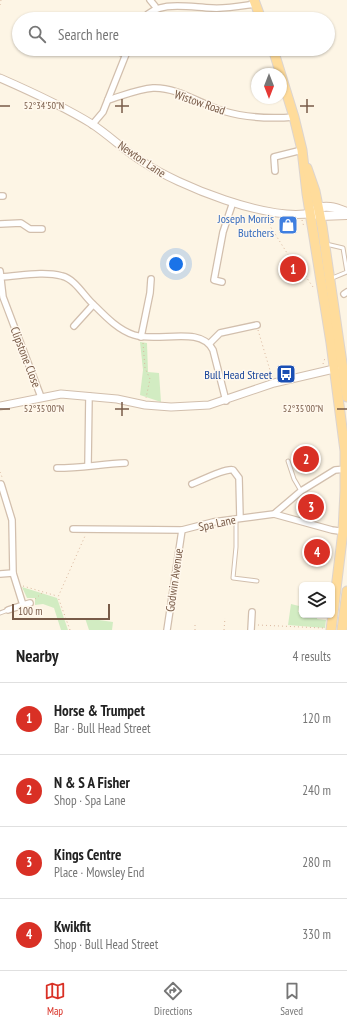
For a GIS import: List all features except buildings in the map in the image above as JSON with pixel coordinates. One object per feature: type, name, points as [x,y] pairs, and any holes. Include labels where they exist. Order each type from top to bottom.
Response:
[{"type":"main road","points":[[255,2],[259,12]]},
{"type":"main road","points":[[275,56],[294,117],[305,163],[307,194],[316,209],[322,228],[320,242]]},
{"type":"main road","points":[[305,163],[310,172],[316,209],[324,282],[339,368],[346,469],[344,551],[331,629]]},
{"type":"main road","points":[[316,209],[333,208],[347,214]]},
{"type":"main road","points":[[339,368],[347,397]]},
{"type":"main road","points":[[342,630],[347,591]]},
{"type":"street","points":[[150,0],[154,6]]},
{"type":"street","points":[[147,12],[154,6],[165,3],[212,8],[255,2]]},
{"type":"street","points":[[92,125],[103,112],[125,56]]},
{"type":"street","name":"Newton Lane","points":[[0,78],[40,96],[92,125],[143,162],[169,177],[198,190],[233,202],[294,215],[316,209]]},
{"type":"street","name":"Wistow Road","points":[[108,100],[154,88],[174,92],[224,111],[270,119],[294,117]]},
{"type":"street","points":[[275,170],[274,157],[302,150]]},
{"type":"street","points":[[222,282],[214,280],[223,232],[233,202]]},
{"type":"street","points":[[0,224],[21,223],[30,229],[42,229]]},
{"type":"street","points":[[1,274],[50,274],[64,276],[74,283],[93,305],[111,321],[126,331],[141,337],[156,338],[192,336],[198,337],[210,343],[226,401]]},
{"type":"street","name":"Clipstone Close","points":[[1,274],[3,297],[42,397]]},
{"type":"street","points":[[141,337],[150,293],[150,279]]},
{"type":"street","points":[[74,326],[93,305]]},
{"type":"street","points":[[210,343],[220,333],[257,326]]},
{"type":"street","points":[[0,406],[61,394],[89,396],[145,405],[188,408],[226,401],[274,383],[339,368]]},
{"type":"street","points":[[88,465],[89,396]]},
{"type":"street","points":[[57,468],[77,468],[88,465],[125,463]]},
{"type":"street","points":[[192,484],[213,477],[224,469],[233,470],[239,478],[238,518]]},
{"type":"street","points":[[274,514],[301,491],[335,470],[346,469]]},
{"type":"street","points":[[1,484],[12,520],[13,573],[23,605]]},
{"type":"street","points":[[274,514],[332,530],[345,531]]},
{"type":"street","name":"Spa Lane","points":[[74,529],[182,530],[238,518],[274,514]]},
{"type":"street","name":"Godwin Avenue","points":[[167,630],[182,530]]},
{"type":"street","points":[[0,574],[13,573]]},
{"type":"street","points":[[8,610],[30,603]]},
{"type":"street","points":[[251,627],[252,612]]},
{"type":"lane","points":[[320,242],[343,248],[346,272],[324,282]]},
{"type":"lane","points":[[288,461],[294,478],[301,491]]},
{"type":"lane","points":[[238,518],[233,578],[257,581]]},
{"type":"lane","points":[[0,613],[8,610]]},
{"type":"path","points":[[0,5],[1,0]]},
{"type":"path","points":[[273,211],[270,226],[294,264],[300,268],[312,287],[324,282]]},
{"type":"path","points":[[257,326],[274,383]]},
{"type":"path","points":[[141,337],[143,343],[145,368],[150,379],[145,405]]},
{"type":"path","points":[[70,630],[58,597],[88,530]]},
{"type":"path","points":[[17,584],[58,597]]},
{"type":"path","points":[[30,603],[43,592]]},
{"type":"path","points":[[224,630],[225,618]]},
{"type":"path","points":[[194,630],[195,624]]},
{"type":"path","points":[[251,627],[331,629]]},
{"type":"green space","points":[[140,342],[147,343],[148,372],[159,373],[161,402],[140,395],[143,370]]},
{"type":"green space","points":[[22,587],[57,598],[68,630],[61,630],[54,608],[43,604],[35,605],[35,598],[27,598]]},
{"type":"green space","points":[[291,604],[299,606],[299,618],[317,618],[326,620],[325,628],[288,625]]},
{"type":"green space","points":[[85,618],[113,622],[112,630],[89,630]]},
{"type":"place","name":"Joseph Morris Butchers","points":[[288,225]]},
{"type":"place","name":"Horse & Trumpet","points":[[293,269]]},
{"type":"place","name":"Bull Head Street","points":[[286,374]]},
{"type":"place","name":"N & S A Fisher","points":[[306,459]]},
{"type":"place","name":"Kings Centre","points":[[311,507]]},
{"type":"place","name":"Kwikfit","points":[[317,552]]}]
